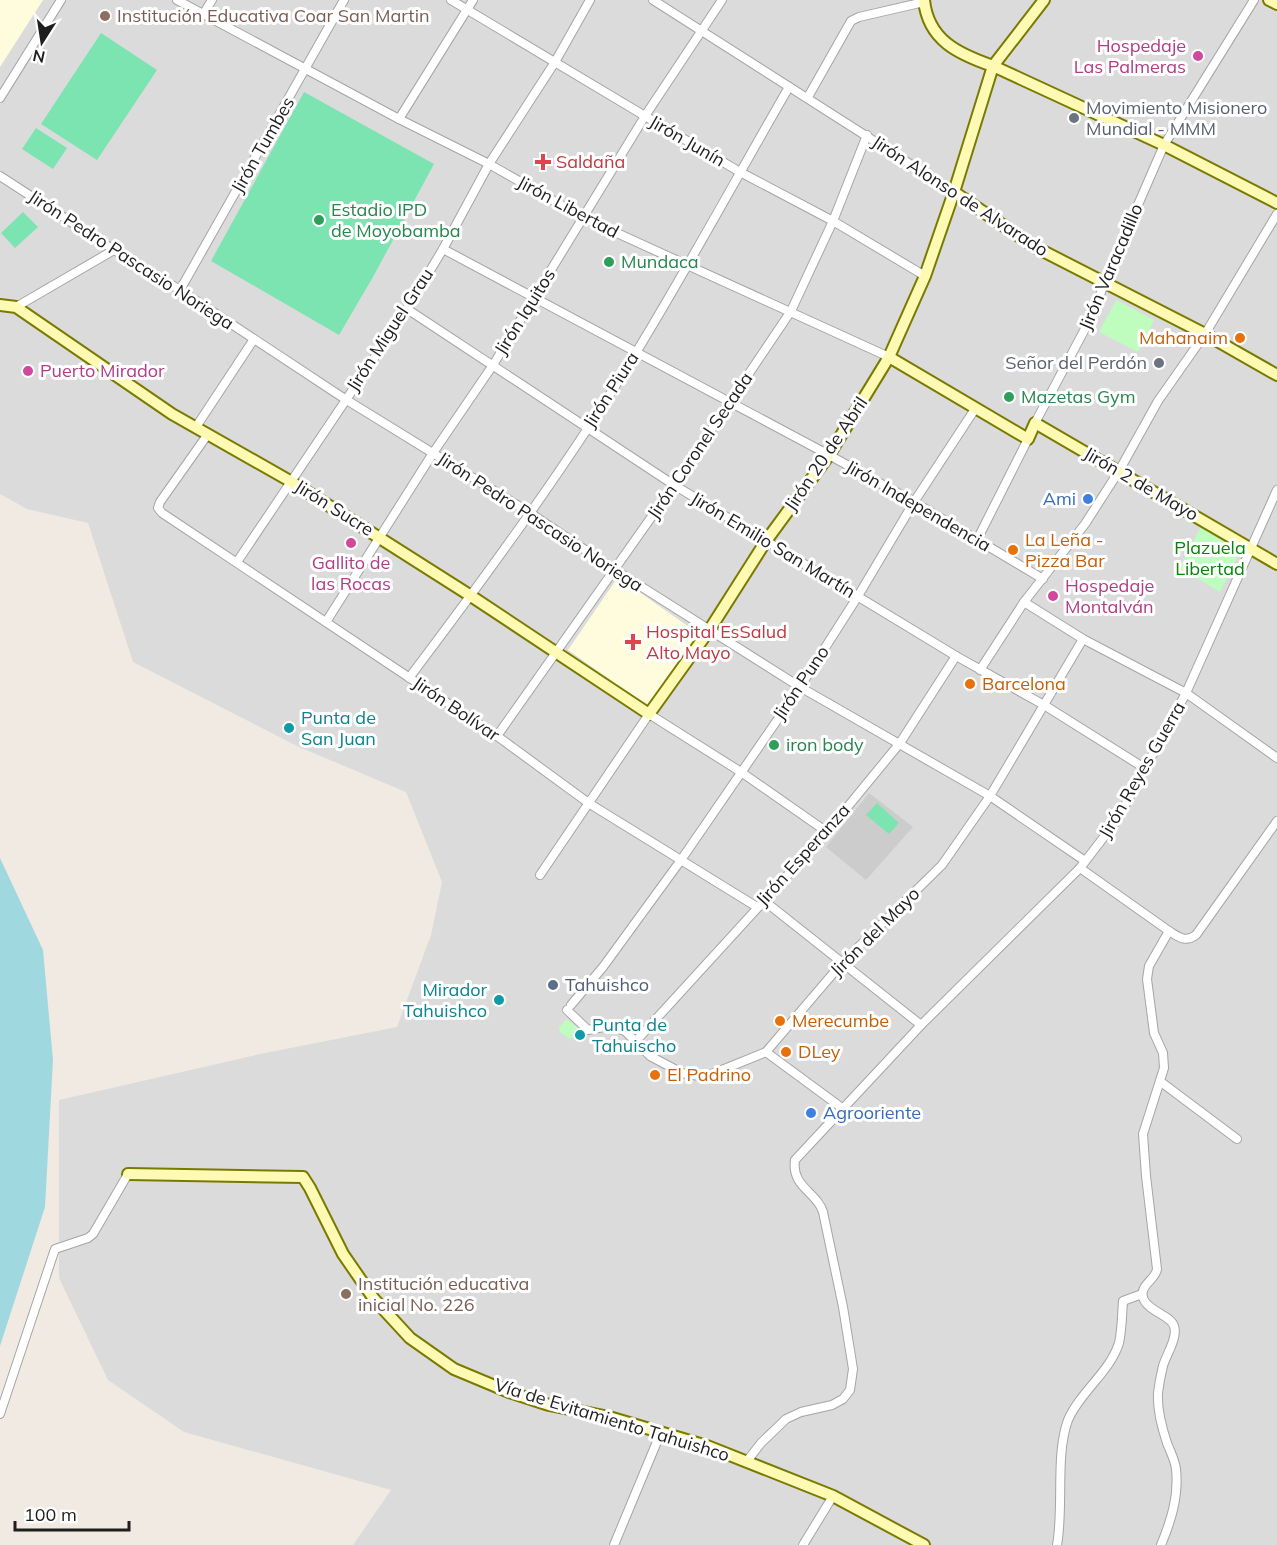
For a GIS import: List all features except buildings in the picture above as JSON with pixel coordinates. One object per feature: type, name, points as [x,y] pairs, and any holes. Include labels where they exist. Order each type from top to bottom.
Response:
[{"type":"main road","name":"Jirón 20 de Abril","points":[[649,714],[711,629],[766,541],[829,455],[889,357],[925,276],[993,66],[1044,0]]},
{"type":"main road","points":[[1269,0],[1277,4]]},
{"type":"main road","points":[[924,1],[930,24],[944,42],[978,61],[1164,145],[1277,203]]},
{"type":"main road","name":"Jirón Alonso de Alvarado","points":[[954,192],[1035,247],[1205,334],[1277,375]]},
{"type":"main road","points":[[0,305],[16,307]]},
{"type":"main road","name":"Jirón Sucre","points":[[16,307],[172,414],[290,481],[556,651],[649,714]]},
{"type":"main road","name":"Jirón Libertad","points":[[889,357],[1028,439]]},
{"type":"main road","name":"Jirón Varacadillo","points":[[1028,439],[1035,423]]},
{"type":"main road","name":"Jirón 2 de Mayo","points":[[1035,423],[1277,564]]},
{"type":"main road","name":"Vía de Evitamiento Tahuishco","points":[[128,1174],[303,1177],[343,1254],[374,1299],[410,1338],[454,1369],[509,1392],[549,1405],[609,1417],[707,1446],[833,1496],[910,1542],[924,1545]]},
{"type":"street","points":[[0,98],[61,0]]},
{"type":"street","name":"Jirón Libertad","points":[[177,0],[399,119],[489,164],[584,218],[889,357]]},
{"type":"street","points":[[204,13],[212,0]]},
{"type":"street","name":"Jirón Tumbes","points":[[180,290],[345,0]]},
{"type":"street","name":"Jirón Junín","points":[[451,0],[740,172],[833,221],[925,276]]},
{"type":"street","points":[[399,119],[473,0]]},
{"type":"street","name":"Jirón Miguel Grau","points":[[237,562],[407,309],[443,249],[489,164],[555,62],[590,0]]},
{"type":"street","name":"Jirón Alonso de Alvarado","points":[[653,0],[954,192]]},
{"type":"street","name":"Jirón Iquitos","points":[[326,622],[433,453],[493,365],[645,116],[722,0]]},
{"type":"street","name":"Jirón Varacadillo","points":[[1035,423],[1095,310],[1104,283],[1164,145],[1254,0]]},
{"type":"street","points":[[808,97],[851,21],[924,1]]},
{"type":"street","name":"Jirón Piura","points":[[410,678],[530,513],[636,352],[688,266],[789,87]]},
{"type":"street","name":"Jirón Coronel Secada","points":[[496,736],[674,485],[791,311],[833,221],[867,135]]},
{"type":"street","name":"Jirón Pedro Pascasio Noriega","points":[[0,176],[180,290],[345,399],[530,513],[615,570],[800,687],[990,796],[1183,940],[1196,935],[1277,821]]},
{"type":"street","points":[[980,670],[1024,603],[1085,524],[1119,471],[1158,401],[1205,334],[1277,214]]},
{"type":"street","name":"Jirón Independencia","points":[[443,249],[730,400],[914,502],[1043,579]]},
{"type":"street","points":[[16,307],[114,250]]},
{"type":"street","name":"Jirón Emilio San Martín","points":[[407,309],[674,485],[956,656],[1044,705],[1146,769]]},
{"type":"street","points":[[196,427],[254,339]]},
{"type":"street","name":"Jirón Puno","points":[[588,1030],[569,1008],[603,967],[681,860],[800,687],[914,502],[975,409]]},
{"type":"street","name":"Jirón Bolívar","points":[[208,434],[158,508],[162,513],[496,736],[590,804],[757,907]]},
{"type":"street","name":"Jirón Varacadillo","points":[[977,540],[1028,439]]},
{"type":"street","name":"Jirón Reyes Guerra","points":[[747,1461],[786,1419],[801,1412],[832,1405],[843,1399],[850,1390],[853,1369],[843,1307],[823,1212],[819,1203],[799,1182],[794,1167],[795,1160],[921,1025],[1082,864],[1117,820],[1186,693],[1277,490]]},
{"type":"street","points":[[1024,603],[1083,639],[1186,693],[1277,758]]},
{"type":"street","name":"Jirón del Mayo","points":[[588,1030],[609,1026],[625,1031],[650,1056],[682,1073],[699,1076],[712,1074],[766,1052],[842,963],[942,865],[990,796],[1083,639]]},
{"type":"street","points":[[1075,652],[1094,645]]},
{"type":"street","name":"Jirón Esperanza","points":[[635,1041],[827,832],[900,743],[956,656]]},
{"type":"street","points":[[649,714],[741,772],[827,832]]},
{"type":"street","name":"Jirón 20 de Abril","points":[[540,875],[649,714]]},
{"type":"street","points":[[763,900],[921,1025]]},
{"type":"street","points":[[1161,1545],[1170,1522],[1175,1498],[1176,1467],[1162,1431],[1158,1395],[1163,1367],[1174,1335],[1174,1326],[1170,1320],[1144,1302],[1142,1294],[1145,1285],[1157,1272],[1143,1134],[1164,1068],[1163,1053],[1155,1033],[1147,979],[1149,966],[1168,931]]},
{"type":"street","points":[[766,1052],[842,1108]]},
{"type":"street","points":[[1161,1082],[1237,1139]]},
{"type":"street","points":[[0,1414],[55,1249],[88,1238],[93,1234],[128,1174]]},
{"type":"street","points":[[1057,1545],[1060,1527],[1062,1451],[1068,1421],[1119,1343],[1123,1301],[1142,1294]]},
{"type":"street","points":[[614,1545],[661,1432]]},
{"type":"street","points":[[803,1545],[833,1496]]},
{"type":"shaded area","points":[[0,0],[1277,0],[1277,1545],[353,1545],[391,1490],[184,1432],[108,1380],[59,1278],[59,1100],[260,1054],[397,1027],[431,935],[442,882],[406,792],[299,747],[133,662],[88,523],[27,509],[0,494]]},
{"type":"shaded area","points":[[0,0],[43,0],[0,67]]},
{"type":"shaded area","name":"Hospital EsSalud Alto Mayo","points":[[618,577],[699,634],[649,705],[568,650]]},
{"type":"shaded area","points":[[869,793],[913,827],[866,880],[826,847]]},
{"type":"green space","points":[[101,33],[157,70],[97,160],[41,124]]},
{"type":"green space","name":"Estadio IPD de Moyobamba","points":[[304,92],[434,164],[339,335],[211,261]]},
{"type":"green space","points":[[36,128],[67,148],[53,169],[22,149]]},
{"type":"green space","points":[[23,212],[38,227],[15,248],[1,233]]},
{"type":"green space","points":[[1116,300],[1154,320],[1138,352],[1099,332]]},
{"type":"green space","name":"Plazuela Libertad","points":[[1201,527],[1241,549],[1220,592],[1179,568]]},
{"type":"green space","points":[[877,803],[899,823],[889,834],[866,815]]},
{"type":"green space","points":[[566,1019],[583,1032],[570,1039],[560,1032],[559,1028]]},
{"type":"water","points":[[0,858],[43,950],[53,1060],[45,1207],[0,1346]]},
{"type":"place","name":"Institución Educativa Coar San Martin","points":[[105,16]]},
{"type":"place","name":"Hospedaje Las Palmeras","points":[[1198,56]]},
{"type":"place","name":"Movimiento Misionero Mundial - MMM","points":[[1074,118]]},
{"type":"place","name":"Saldaña","points":[[543,162]]},
{"type":"place","name":"Estadio IPD de Moyobamba","points":[[319,220]]},
{"type":"place","name":"Mundaca","points":[[609,262]]},
{"type":"place","name":"Mahanaim","points":[[1240,338]]},
{"type":"place","name":"Señor del Perdón","points":[[1159,363]]},
{"type":"place","name":"Puerto Mirador","points":[[28,371]]},
{"type":"place","name":"Mazetas Gym","points":[[1009,397]]},
{"type":"place","name":"Ami","points":[[1088,499]]},
{"type":"place","name":"Gallito de las Rocas","points":[[351,543]]},
{"type":"place","name":"La Leña - Pizza Bar","points":[[1013,550]]},
{"type":"place","name":"Hospedaje Montalván","points":[[1053,596]]},
{"type":"place","name":"Hospital EsSalud Alto Mayo","points":[[633,642]]},
{"type":"place","name":"Barcelona","points":[[970,684]]},
{"type":"place","name":"Punta de San Juan","points":[[289,728]]},
{"type":"place","name":"iron body","points":[[774,745]]},
{"type":"place","name":"Tahuishco","points":[[553,985]]},
{"type":"place","name":"Mirador Tahuishco","points":[[499,1000]]},
{"type":"place","name":"Merecumbe","points":[[780,1021]]},
{"type":"place","name":"Punta de Tahuischo","points":[[580,1035]]},
{"type":"place","name":"DLey","points":[[786,1052]]},
{"type":"place","name":"El Padrino","points":[[655,1075]]},
{"type":"place","name":"Agrooriente","points":[[811,1113]]},
{"type":"place","name":"Institución educativa inicial No. 226","points":[[346,1294]]}]
